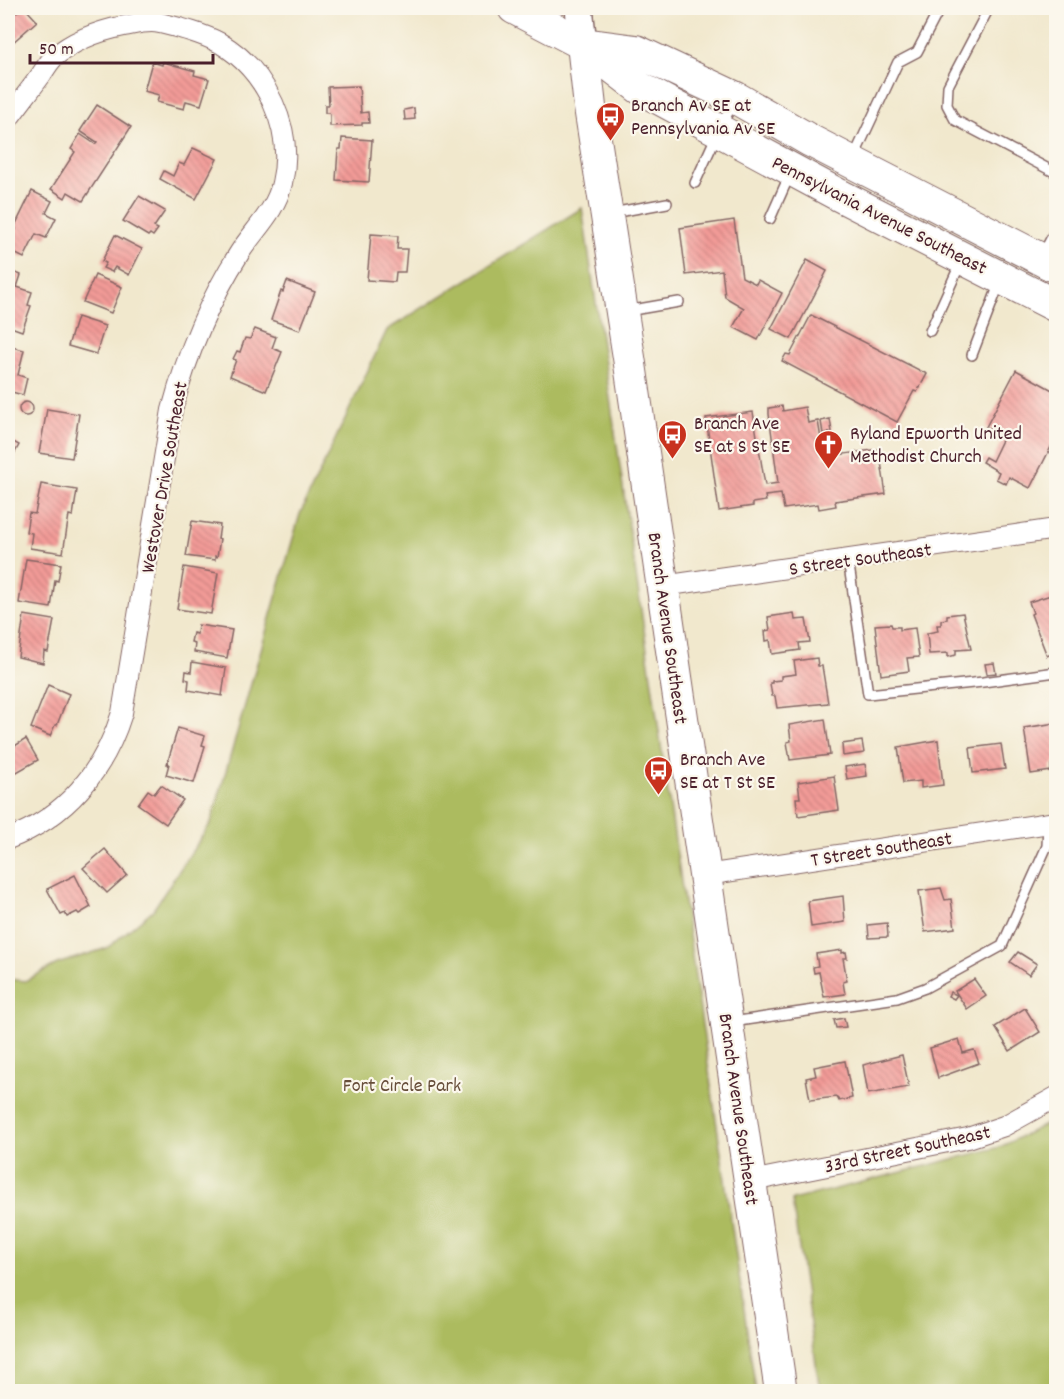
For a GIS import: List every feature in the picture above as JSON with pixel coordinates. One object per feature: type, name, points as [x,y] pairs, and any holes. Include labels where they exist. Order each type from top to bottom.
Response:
[{"type":"highway","name":"Pennsylvania Avenue Southeast","points":[[514,8],[583,44],[640,88],[835,193],[1056,306]]},
{"type":"highway","name":"Pennsylvania Avenue Southeast","points":[[583,44],[636,51],[736,98],[811,141],[1048,263]]},
{"type":"highway","name":"Branch Avenue Southeast","points":[[583,44],[590,107],[706,875],[781,1392]]},
{"type":"main road","name":"Branch Avenue Southeast","points":[[579,8],[583,44]]},
{"type":"street","name":"Westover Drive Southeast","points":[[8,119],[54,57],[85,37],[109,29],[152,21],[201,34],[222,44],[249,66],[265,88],[282,125],[285,144],[282,184],[264,222],[241,251],[214,297],[192,344],[180,381],[172,410],[122,712],[117,728],[94,773],[72,799],[32,829],[8,839]]},
{"type":"street","name":"S Street Southeast","points":[[663,586],[1056,529]]},
{"type":"street","name":"T Street Southeast","points":[[706,875],[1052,823]]},
{"type":"street","name":"33rd Street Southeast","points":[[751,1181],[968,1138],[1004,1126],[1056,1096]]},
{"type":"lane","points":[[852,161],[898,62],[917,52],[940,8]]},
{"type":"lane","points":[[989,8],[948,86],[947,105],[955,120],[1056,173]]},
{"type":"lane","points":[[695,183],[718,130],[736,98]]},
{"type":"lane","points":[[770,219],[792,169]]},
{"type":"lane","points":[[607,214],[667,203]]},
{"type":"lane","points":[[1048,263],[1056,229]]},
{"type":"lane","points":[[930,331],[963,258]]},
{"type":"lane","points":[[972,355],[1002,278]]},
{"type":"lane","points":[[622,312],[679,302]]},
{"type":"lane","points":[[848,559],[868,694],[1056,672]]},
{"type":"lane","points":[[727,1023],[897,998],[925,988],[1002,946],[1047,846],[1052,823]]},
{"type":"green space","name":"Fort Circle Park","points":[[582,208],[756,1391],[8,1391],[8,979],[25,981],[57,964],[107,948],[153,910],[211,823],[300,514],[387,330]]},
{"type":"green space","points":[[1056,1119],[1056,1391],[820,1391],[792,1200],[1000,1147]]},
{"type":"building","points":[[25,8],[37,21],[11,44],[8,50],[8,19]]},
{"type":"building","points":[[152,62],[162,65],[163,62],[195,71],[194,75],[209,79],[201,105],[186,101],[184,109],[157,102],[159,95],[144,91]]},
{"type":"building","points":[[359,86],[361,113],[368,112],[369,123],[330,126],[330,115],[325,113],[325,105],[329,105],[328,87]]},
{"type":"building","points":[[97,105],[131,127],[83,201],[68,192],[65,198],[51,189],[75,152],[71,149],[80,134],[95,144],[97,142],[80,131]]},
{"type":"building","points":[[414,108],[415,119],[405,120],[404,110]]},
{"type":"building","points":[[342,138],[372,140],[369,182],[336,180],[338,149],[341,149]]},
{"type":"building","points":[[193,148],[217,159],[196,199],[160,179],[164,171],[173,176],[179,163],[184,165]]},
{"type":"building","points":[[32,191],[52,201],[46,213],[56,218],[46,238],[36,234],[24,258],[8,250],[8,247],[16,229],[14,228]]},
{"type":"building","points":[[139,196],[165,211],[154,227],[158,229],[153,236],[150,234],[148,236],[123,221]]},
{"type":"building","points":[[734,220],[742,277],[756,284],[758,280],[782,293],[758,340],[733,327],[744,308],[725,297],[722,270],[686,275],[680,228]]},
{"type":"building","points":[[371,234],[398,236],[397,249],[407,249],[405,272],[396,272],[395,282],[367,280]]},
{"type":"building","points":[[115,235],[142,249],[129,275],[115,267],[112,272],[103,268],[106,263],[102,261]]},
{"type":"building","points":[[807,260],[827,271],[791,339],[771,329]]},
{"type":"building","points":[[8,270],[21,275],[17,287],[32,292],[28,305],[31,306],[22,331],[8,326]]},
{"type":"building","points":[[95,275],[122,287],[111,313],[83,302]]},
{"type":"building","points":[[287,281],[315,292],[300,330],[271,320]]},
{"type":"building","points":[[811,315],[927,374],[917,392],[914,391],[897,422],[782,361],[786,354],[790,355]]},
{"type":"building","points":[[77,317],[105,326],[96,354],[68,346]]},
{"type":"building","points":[[255,329],[276,337],[272,348],[282,352],[266,391],[230,376],[237,351],[240,352],[245,338],[250,339]]},
{"type":"building","points":[[8,346],[24,350],[18,375],[27,378],[23,395],[8,391]]},
{"type":"building","points":[[1016,370],[1056,392],[1056,437],[1030,488],[1009,477],[1006,484],[996,479],[999,472],[982,462],[985,457],[992,461],[1004,436],[986,427]]},
{"type":"building","points":[[26,402],[31,404],[33,409],[31,414],[26,416],[21,414],[19,409],[21,404]]},
{"type":"building","name":"Ryland Epworth United Methodist Church","points":[[782,406],[783,411],[805,407],[808,423],[818,421],[824,457],[879,449],[886,494],[835,501],[836,506],[819,509],[818,504],[784,509],[781,494],[765,496],[766,501],[753,503],[753,506],[719,511],[706,418],[753,412],[765,485],[778,483],[769,408]]},
{"type":"building","points":[[47,409],[79,414],[72,458],[39,453]]},
{"type":"building","points":[[830,419],[832,432],[823,434],[821,421]]},
{"type":"building","points":[[8,439],[19,445],[13,456],[8,453]]},
{"type":"building","points":[[41,484],[77,490],[73,516],[69,515],[63,553],[30,548],[32,533],[26,532],[29,513],[35,514]]},
{"type":"building","points":[[192,521],[220,525],[218,539],[220,539],[215,560],[186,556]]},
{"type":"building","points":[[26,559],[61,564],[58,581],[55,580],[51,608],[19,603]]},
{"type":"building","points":[[184,567],[218,573],[211,614],[177,609]]},
{"type":"building","points":[[1054,594],[1056,652],[1047,656],[1031,614],[1033,613],[1029,602]]},
{"type":"building","points":[[794,613],[795,620],[806,619],[810,642],[799,643],[800,650],[772,654],[770,640],[766,641],[765,631],[770,630],[768,617]]},
{"type":"building","points":[[963,613],[971,649],[956,650],[956,655],[948,657],[948,653],[929,654],[927,633],[938,631],[937,625],[941,625],[941,620],[947,619],[947,615]]},
{"type":"building","points":[[24,615],[54,620],[48,652],[44,651],[43,663],[18,657]]},
{"type":"building","points":[[891,624],[892,627],[900,627],[900,630],[915,628],[919,657],[907,658],[909,671],[881,675],[875,625]]},
{"type":"building","points":[[198,625],[232,630],[227,658],[194,652],[195,643],[191,642],[193,633],[197,634]]},
{"type":"building","points":[[817,658],[818,666],[822,666],[828,703],[777,708],[770,683],[781,680],[781,676],[796,674],[794,661]]},
{"type":"building","points":[[192,662],[226,668],[222,696],[188,690],[189,680],[185,679],[186,671],[191,672]]},
{"type":"building","points":[[994,663],[996,673],[987,674],[985,664]]},
{"type":"building","points":[[48,685],[69,694],[57,725],[50,736],[31,728]]},
{"type":"building","points":[[825,719],[830,755],[790,760],[787,742],[791,741],[789,725]]},
{"type":"building","points":[[1056,723],[1056,760],[1051,765],[1051,771],[1031,774],[1024,728]]},
{"type":"building","points":[[178,728],[205,736],[202,745],[205,746],[194,783],[166,775]]},
{"type":"building","points":[[26,739],[38,760],[8,777],[8,750]]},
{"type":"building","points":[[938,740],[943,785],[921,788],[921,781],[903,783],[898,747]]},
{"type":"building","points":[[862,741],[864,753],[843,756],[842,744]]},
{"type":"building","points":[[1001,744],[1005,769],[973,773],[970,748]]},
{"type":"building","points":[[865,764],[867,776],[847,779],[845,767]]},
{"type":"building","points":[[834,776],[839,810],[798,816],[796,798],[800,798],[798,782]]},
{"type":"building","points":[[161,785],[183,800],[166,824],[138,804],[148,790],[154,794]]},
{"type":"building","points":[[105,849],[127,875],[107,893],[83,868]]},
{"type":"building","points":[[75,875],[91,907],[79,914],[77,912],[67,917],[65,913],[61,915],[47,889]]},
{"type":"building","points":[[941,888],[945,900],[951,899],[955,928],[925,932],[919,891]]},
{"type":"building","points":[[843,896],[845,922],[811,927],[808,901]]},
{"type":"building","points":[[887,923],[888,937],[869,938],[868,925]]},
{"type":"building","points":[[842,950],[842,953],[846,952],[847,958],[843,958],[847,981],[843,982],[845,994],[824,997],[819,972],[814,973],[813,967],[818,966],[816,954]]},
{"type":"building","points":[[1018,952],[1037,964],[1029,975],[1010,962]]},
{"type":"building","points":[[974,979],[986,996],[967,1009],[955,991]]},
{"type":"building","points":[[950,992],[957,995],[954,999],[948,996]]},
{"type":"building","points":[[1025,1008],[1040,1032],[1010,1051],[995,1027]]},
{"type":"building","points":[[844,1018],[846,1027],[836,1028],[834,1020]]},
{"type":"building","points":[[959,1039],[963,1053],[974,1050],[979,1063],[938,1078],[930,1048]]},
{"type":"building","points":[[902,1055],[909,1087],[868,1094],[863,1065]]},
{"type":"building","points":[[845,1061],[852,1098],[839,1101],[837,1097],[810,1100],[806,1078],[816,1076],[814,1067]]},
{"type":"place","name":"Branch Av SE at Pennsylvania Av SE","points":[[610,142]]},
{"type":"place","name":"Branch Ave SE at S St SE","points":[[673,460]]},
{"type":"place","name":"Ryland Epworth United Methodist Church","points":[[829,470]]},
{"type":"place","name":"Branch Ave SE at T St SE","points":[[659,796]]}]
